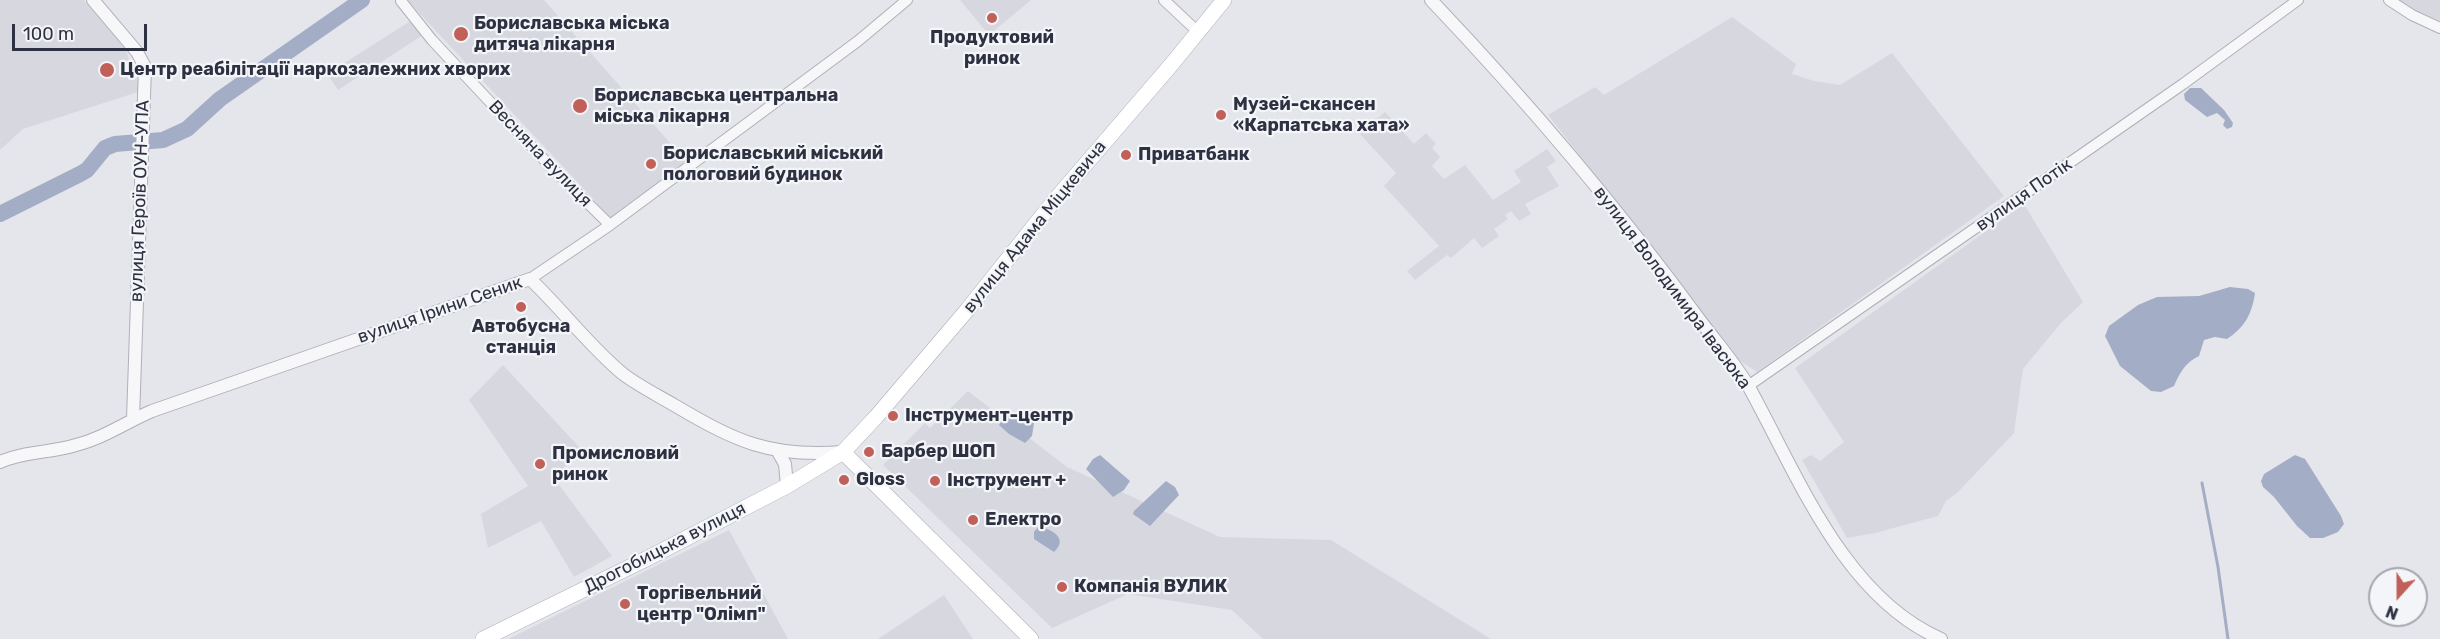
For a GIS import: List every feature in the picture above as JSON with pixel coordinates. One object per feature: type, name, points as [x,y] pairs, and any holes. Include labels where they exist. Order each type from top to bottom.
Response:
[{"type":"main road","name":"вулиця Адама Міцкевича","points":[[843,452],[961,318],[1054,201],[1198,32],[1217,2]]},
{"type":"main road","name":"Дрогобицька вулиця","points":[[483,639],[648,558],[787,486],[843,452]]},
{"type":"main road","points":[[843,452],[1031,639]]},
{"type":"street","name":"вулиця Героїв ОУН-УПА","points":[[93,0],[137,52],[145,67],[133,419]]},
{"type":"street","points":[[530,279],[610,225],[858,41],[907,0]]},
{"type":"street","points":[[1164,0],[1198,32]]},
{"type":"street","name":"вулиця Володимира Івасюка","points":[[1431,0],[1543,122],[1690,307],[1748,386],[1805,495],[1838,548],[1899,615],[1916,627],[1941,639]]},
{"type":"street","name":"вулиця Потік","points":[[1748,386],[2166,96],[2298,0]]},
{"type":"street","points":[[2389,0],[2412,15],[2440,28]]},
{"type":"street","name":"Весняна вулиця","points":[[401,1],[409,13],[551,167],[610,225]]},
{"type":"street","name":"вулиця Ірини Сеник","points":[[0,462],[23,454],[75,446],[102,437],[133,419],[530,279],[624,374],[730,436],[760,447],[777,450],[819,454],[843,452]]},
{"type":"street","points":[[777,450],[785,464],[787,486]]},
{"type":"shaded area","points":[[0,0],[84,0],[123,43],[141,91],[23,129],[0,150]]},
{"type":"shaded area","points":[[407,0],[544,0],[686,161],[612,219]]},
{"type":"shaded area","name":"Продуктовий ринок","points":[[960,0],[1031,0],[989,35]]},
{"type":"shaded area","points":[[2393,0],[2440,0],[2440,21],[2438,22]]},
{"type":"shaded area","points":[[1732,17],[1796,64],[1792,74],[1814,81],[1840,85],[1892,53],[2004,196],[1757,372],[1732,356],[1548,115],[1595,87],[1604,95]]},
{"type":"shaded area","points":[[412,20],[423,35],[338,90],[327,74]]},
{"type":"shaded area","points":[[1385,112],[1414,144],[1426,133],[1436,144],[1432,148],[1440,157],[1432,166],[1444,179],[1465,165],[1493,200],[1521,182],[1514,171],[1547,149],[1556,161],[1547,167],[1559,186],[1525,204],[1531,214],[1519,221],[1511,211],[1505,215],[1508,219],[1494,229],[1499,236],[1482,248],[1474,238],[1451,258],[1447,255],[1415,280],[1407,271],[1439,246],[1384,186],[1396,173],[1359,133]]},
{"type":"shaded area","points":[[2024,204],[2083,302],[2060,324],[2023,369],[2014,433],[1957,493],[1946,501],[1938,516],[1847,538],[1802,460],[1811,455],[1820,461],[1844,442],[1795,368]]},
{"type":"shaded area","name":"Промисловий ринок","points":[[503,365],[581,449],[554,478],[612,556],[574,577],[541,521],[488,548],[481,514],[528,486],[469,400]]},
{"type":"shaded area","points":[[968,391],[1067,467],[1220,537],[1331,540],[1491,639],[1263,639],[1232,610],[1128,594],[1052,628],[883,465],[925,423],[930,428]]},
{"type":"shaded area","points":[[729,530],[788,639],[508,639],[676,556]]},
{"type":"shaded area","points":[[944,595],[973,639],[878,639]]},
{"type":"water","points":[[2190,88],[2201,88],[2224,110],[2233,123],[2232,127],[2227,129],[2223,125],[2225,120],[2217,113],[2207,117],[2185,100],[2184,94]]},
{"type":"water","points":[[2230,287],[2248,289],[2255,293],[2247,319],[2239,330],[2227,339],[2215,337],[2204,340],[2199,356],[2184,368],[2174,386],[2161,392],[2151,391],[2120,366],[2105,336],[2109,326],[2138,305],[2157,297],[2199,296]]},
{"type":"water","points":[[1020,414],[1028,415],[1034,423],[1032,436],[1025,443],[999,425],[1006,415],[1014,418]]},
{"type":"water","points":[[1100,455],[1130,481],[1124,490],[1113,497],[1086,469],[1093,459]]},
{"type":"water","points":[[2295,455],[2305,459],[2341,516],[2344,524],[2338,532],[2323,538],[2310,538],[2263,487],[2261,481],[2264,474]]},
{"type":"water","points":[[1166,481],[1175,487],[1179,495],[1150,526],[1133,514],[1134,511]]},
{"type":"water","points":[[1039,526],[1057,535],[1060,543],[1054,552],[1034,539],[1034,532]]},
{"type":"waterway","points":[[0,214],[87,170],[105,148],[115,144],[163,140],[187,129],[220,99],[362,0]]},
{"type":"waterway","points":[[2202,483],[2218,567],[2228,639]]},
{"type":"place","name":"Продуктовий ринок","points":[[992,18]]},
{"type":"place","name":"Бориславська міська дитяча лікарня","points":[[461,34]]},
{"type":"place","name":"Центр реабілітації наркозалежних хворих","points":[[107,70]]},
{"type":"place","name":"Бориславська центральна міська лікарня","points":[[580,106]]},
{"type":"place","name":"Музей-скансен «Карпатська хата»","points":[[1221,115]]},
{"type":"place","name":"Приватбанк","points":[[1126,155]]},
{"type":"place","name":"Бориславський міський пологовий будинок","points":[[651,164]]},
{"type":"place","name":"Автобусна станція","points":[[521,307]]},
{"type":"place","name":"Інструмент-центр","points":[[893,416]]},
{"type":"place","name":"Барбер ШОП","points":[[869,452]]},
{"type":"place","name":"Промисловий ринок","points":[[540,464]]},
{"type":"place","name":"Gloss","points":[[844,480]]},
{"type":"place","name":"Інструмент +","points":[[935,481]]},
{"type":"place","name":"Електро","points":[[973,520]]},
{"type":"place","name":"Компанія ВУЛИК","points":[[1062,587]]},
{"type":"place","name":"Торгівельний центр \"Олімп\"","points":[[625,604]]}]
